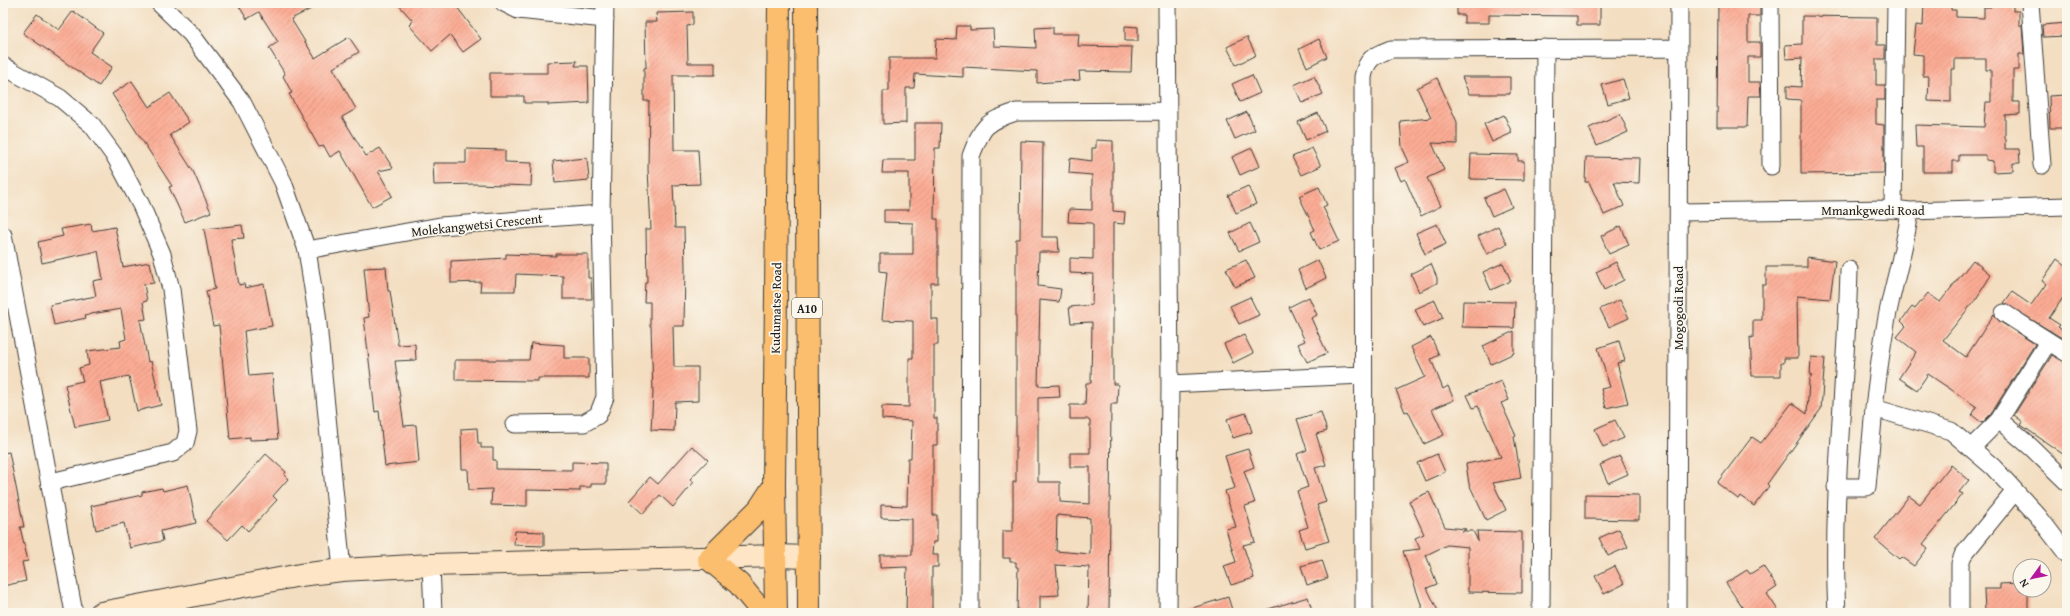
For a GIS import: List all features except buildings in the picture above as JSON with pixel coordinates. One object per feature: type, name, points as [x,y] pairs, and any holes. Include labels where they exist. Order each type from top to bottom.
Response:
[{"type":"main road","name":"Kudumatse Road","points":[[776,613],[774,486],[779,3]]},
{"type":"main road","name":"A10","points":[[806,3],[809,613]]},
{"type":"main road","points":[[763,613],[739,584],[709,559],[760,509],[774,486]]},
{"type":"street","points":[[159,3],[191,34],[242,102],[283,182],[307,250],[317,314],[342,570]]},
{"type":"street","points":[[504,3],[518,10],[606,11],[600,214],[605,396],[598,415],[584,423],[515,424]]},
{"type":"street","points":[[1167,3],[1170,384],[1168,613]]},
{"type":"street","name":"Mogogodi Road","points":[[1677,613],[1679,3]]},
{"type":"street","points":[[1770,3],[1771,166]]},
{"type":"street","points":[[1893,209],[1896,3]]},
{"type":"street","points":[[2030,3],[2042,165]]},
{"type":"street","points":[[1541,613],[1545,48]]},
{"type":"street","points":[[1364,613],[1363,77],[1366,64],[1377,55],[1391,49],[1679,48]]},
{"type":"street","points":[[3,66],[60,98],[92,125],[116,158],[141,205],[162,254],[172,289],[188,431],[185,443],[173,453],[51,482]]},
{"type":"street","points":[[970,613],[971,156],[981,131],[996,118],[1016,112],[1168,111]]},
{"type":"street","name":"Mmankgwedi Road","points":[[1678,212],[1893,209],[1910,211],[2067,206]]},
{"type":"street","points":[[1836,487],[1867,486],[1879,356],[1890,301],[1903,254],[1910,211]]},
{"type":"street","name":"Molekangwetsi Crescent","points":[[307,250],[440,226],[600,214]]},
{"type":"street","points":[[3,235],[51,482],[74,613]]},
{"type":"street","points":[[1837,613],[1834,559],[1836,487],[1849,270]]},
{"type":"street","points":[[2004,313],[2067,353]]},
{"type":"street","points":[[1971,448],[1999,420],[2048,342]]},
{"type":"street","points":[[1170,384],[1363,375]]},
{"type":"street","points":[[1874,408],[1951,431],[1993,467],[2038,516],[2067,554]]},
{"type":"street","points":[[1999,420],[2032,448],[2067,482]]},
{"type":"street","points":[[1960,613],[1960,564],[1963,555],[2015,491]]},
{"type":"street","points":[[101,613],[300,575],[342,570],[431,565],[709,559],[775,556],[809,557]]},
{"type":"street","points":[[431,565],[433,613]]}]
